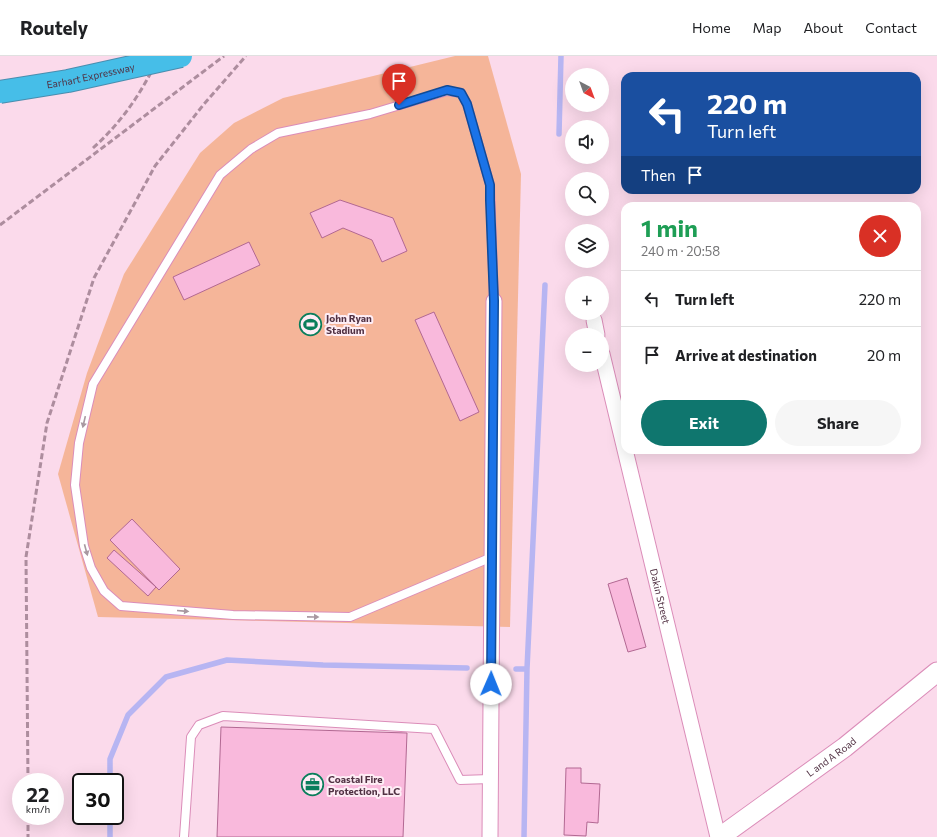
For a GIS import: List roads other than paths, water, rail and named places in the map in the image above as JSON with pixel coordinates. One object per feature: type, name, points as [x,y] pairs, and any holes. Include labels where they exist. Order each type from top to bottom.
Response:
[{"type":"highway","name":"Earhart Expressway","points":[[0,92],[68,81],[181,56]]},
{"type":"street","points":[[490,837],[494,301]]},
{"type":"street","points":[[594,320],[596,328]]},
{"type":"street","name":"Dakin Street","points":[[606,372],[621,432]]},
{"type":"street","name":"Dakin Street","points":[[626,454],[719,837]]},
{"type":"street","name":"L and A Road","points":[[719,837],[845,747],[937,672]]},
{"type":"lane","points":[[492,557],[350,617],[233,615],[121,606],[104,591],[91,568],[84,546],[75,485],[79,443],[93,384],[220,176],[250,149],[278,133],[370,114],[447,90],[461,93],[467,104],[490,185],[494,301]]},
{"type":"lane","points":[[184,837],[191,737],[199,725],[224,716],[434,729],[460,780],[490,779]]},
{"type":"waterway","points":[[559,134],[561,56]]},
{"type":"waterway","points":[[524,837],[527,669],[545,285]]},
{"type":"waterway","points":[[110,773],[110,759],[128,715],[166,677],[227,660],[323,665],[467,668]]},
{"type":"waterway","points":[[516,669],[527,669]]},
{"type":"waterway","points":[[110,825],[110,837]]},
{"type":"railway","points":[[93,148],[113,128],[139,94],[159,56]]},
{"type":"railway","points":[[0,225],[224,56]]},
{"type":"railway","points":[[28,773],[26,557],[47,423],[94,278],[155,166],[204,104],[246,56]]},
{"type":"railway","points":[[28,825],[28,837]]},
{"type":"place","name":"John Ryan Stadium","points":[[311,324]]},
{"type":"place","name":"Coastal Fire Protection, LLC","points":[[312,785]]}]
